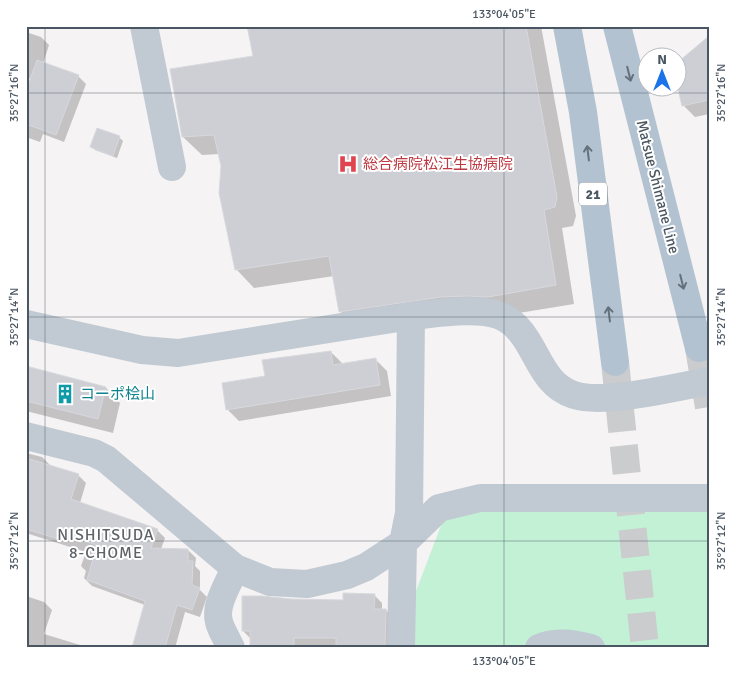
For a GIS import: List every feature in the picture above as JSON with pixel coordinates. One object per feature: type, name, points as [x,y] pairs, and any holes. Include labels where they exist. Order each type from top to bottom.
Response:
[{"type":"main road","name":"21","points":[[567,26],[583,112],[615,362]]},
{"type":"main road","name":"Matsue Shimane Line","points":[[617,26],[699,348]]},
{"type":"street","points":[[144,26],[172,167]]},
{"type":"street","points":[[26,324],[142,350],[178,353],[411,316],[453,312],[496,314],[515,324],[522,332],[543,370],[563,391],[575,396],[610,398],[709,381]]},
{"type":"street","points":[[401,648],[403,543],[409,513],[411,316]]},
{"type":"street","points":[[26,436],[94,453],[106,459],[235,568],[270,582],[307,584],[347,575],[366,567],[403,543],[439,508],[480,498],[709,498]]},
{"type":"street","points":[[230,648],[218,615],[219,606],[235,568]]},
{"type":"street","points":[[540,648],[546,644],[571,644],[591,648]]},
{"type":"green space","points":[[476,505],[709,507],[709,648],[410,648],[413,599],[445,515]]},
{"type":"building","points":[[247,26],[526,26],[557,197],[555,207],[544,210],[556,285],[488,297],[441,297],[339,312],[329,256],[235,270],[219,193],[221,166],[214,135],[182,137],[170,69],[253,56]]},
{"type":"building","points":[[709,36],[709,100],[682,106],[680,98],[688,98],[688,54]]},
{"type":"building","points":[[37,60],[79,75],[56,135],[26,124],[26,90]]},
{"type":"building","points":[[97,128],[120,136],[113,156],[90,147]]},
{"type":"building","points":[[331,351],[333,365],[376,358],[380,385],[226,410],[222,383],[265,376],[262,360]]},
{"type":"building","name":"コーポ桧山","points":[[26,366],[106,387],[98,419],[26,401]]},
{"type":"building","points":[[26,458],[79,474],[71,499],[158,529],[151,548],[188,549],[188,561],[193,561],[192,585],[200,588],[192,610],[177,605],[165,648],[132,648],[145,601],[87,580],[97,545],[67,535],[65,541],[26,529]]},
{"type":"building","points":[[343,593],[375,594],[374,609],[386,609],[385,648],[336,648],[336,638],[294,638],[294,648],[250,648],[250,631],[242,631],[242,596],[343,600]]},
{"type":"tunnel","points":[[699,348],[709,407]]},
{"type":"tunnel","points":[[615,362],[645,648]]},
{"type":"place","name":"総合病院松江生協病院","points":[[348,164]]},
{"type":"place","name":"コーポ桧山","points":[[65,394]]},
{"type":"district","name":"NISHITSUDA 8-CHOME","points":[[106,543]]}]
